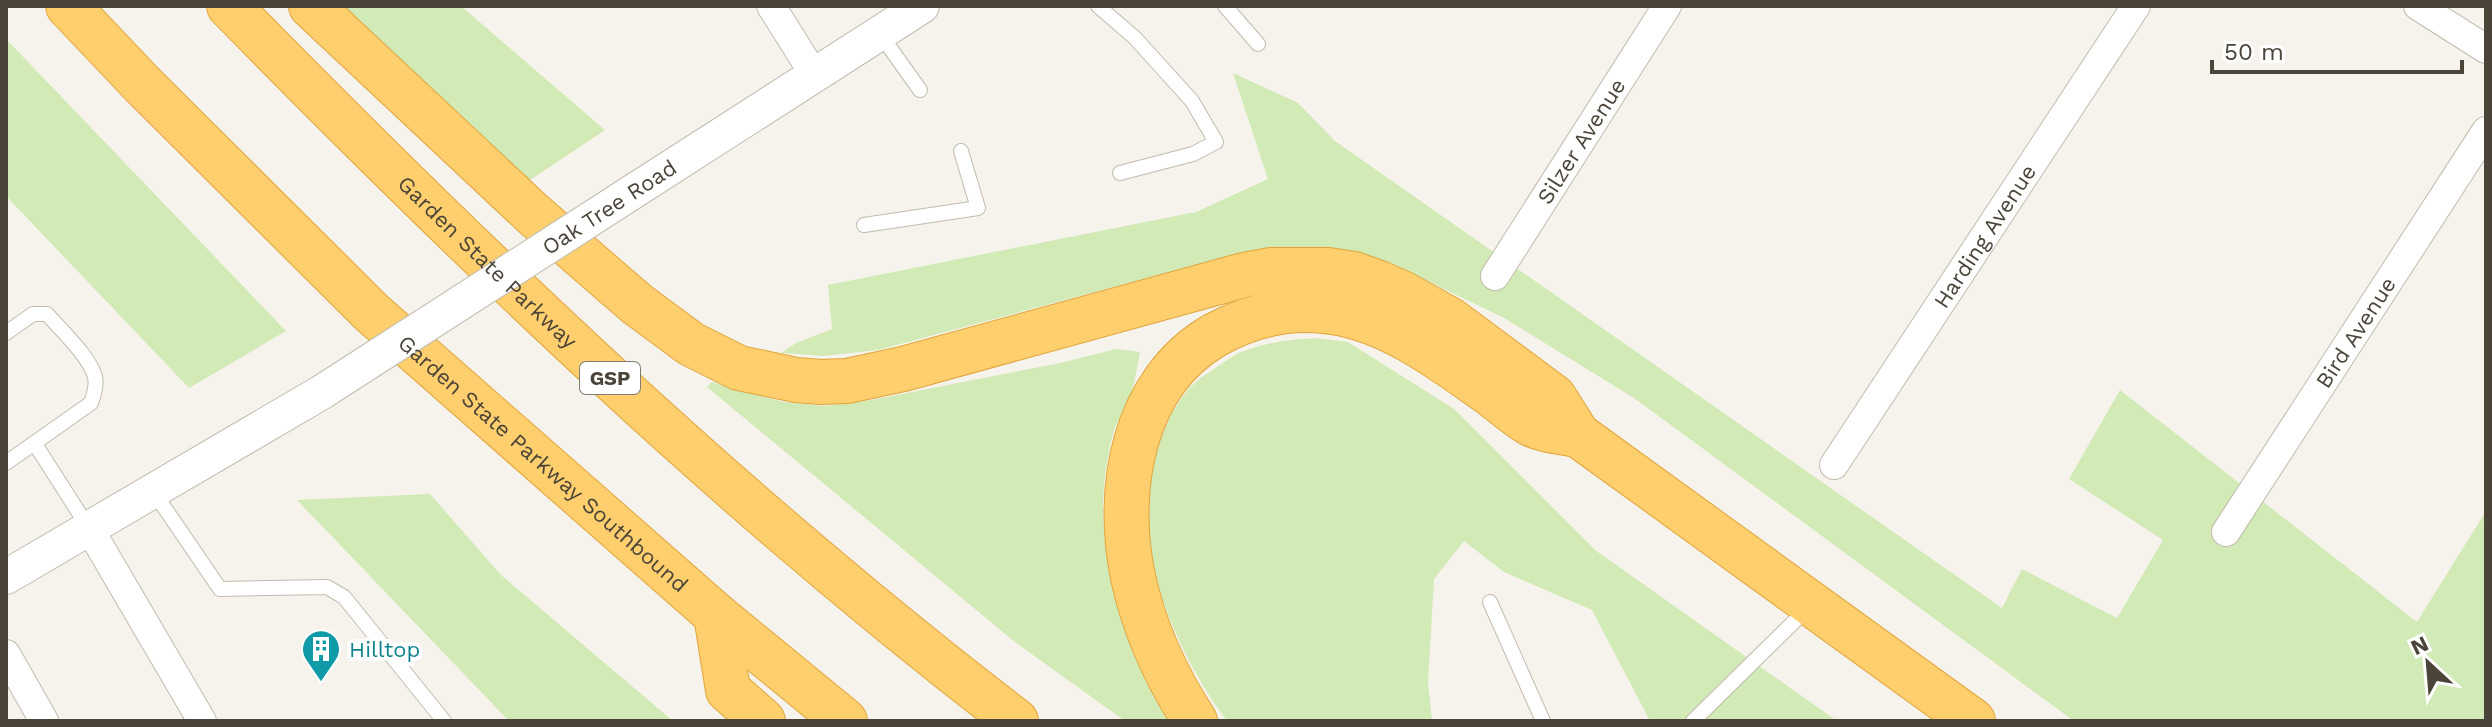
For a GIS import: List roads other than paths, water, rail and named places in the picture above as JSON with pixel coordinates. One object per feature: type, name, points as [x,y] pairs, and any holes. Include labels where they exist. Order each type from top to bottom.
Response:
[{"type":"highway","name":"Garden State Parkway Southbound","points":[[68,6],[371,312],[716,615]]},
{"type":"highway","name":"Garden State Parkway","points":[[229,6],[396,174],[602,371],[877,610],[1016,721]]},
{"type":"highway","points":[[311,6],[533,214],[637,304],[691,344],[739,368],[796,380],[847,381],[903,369],[1270,270],[1328,270],[1354,274],[1379,283],[1449,319],[1554,397],[1578,435],[1973,721]]},
{"type":"highway","points":[[1195,721],[1159,654],[1140,605],[1128,551],[1127,500],[1132,454],[1147,412],[1171,372],[1204,342],[1243,321],[1287,311],[1333,312],[1357,317],[1419,347],[1534,426],[1578,435]]},
{"type":"highway","points":[[716,615],[728,690],[763,721]]},
{"type":"highway","points":[[716,615],[845,721]]},
{"type":"street","points":[[771,6],[815,76]]},
{"type":"street","name":"Oak Tree Road","points":[[6,577],[322,392],[922,6]]},
{"type":"street","name":"Silzer Avenue","points":[[1495,276],[1667,6]]},
{"type":"street","name":"Harding Avenue","points":[[1834,465],[2136,6]]},
{"type":"street","points":[[2418,6],[2486,49]]},
{"type":"street","name":"Bird Avenue","points":[[2226,532],[2486,131]]},
{"type":"street","points":[[89,528],[202,721]]},
{"type":"street","points":[[6,654],[44,721]]},
{"type":"lane","points":[[1098,6],[1135,38],[1192,101],[1216,142],[1193,154],[1120,173]]},
{"type":"lane","points":[[1225,6],[1258,44]]},
{"type":"lane","points":[[880,33],[920,90]]},
{"type":"lane","points":[[864,225],[978,208],[961,151]]},
{"type":"lane","points":[[6,333],[33,314],[47,314],[86,360],[95,377],[91,403],[6,463]]},
{"type":"lane","points":[[35,444],[89,528]]},
{"type":"lane","points":[[152,490],[220,589],[327,587],[344,597],[444,721]]},
{"type":"lane","points":[[1490,602],[1543,721]]},
{"type":"lane","points":[[1693,721],[1812,604]]},
{"type":"place","name":"Hilltop","points":[[321,683]]}]
